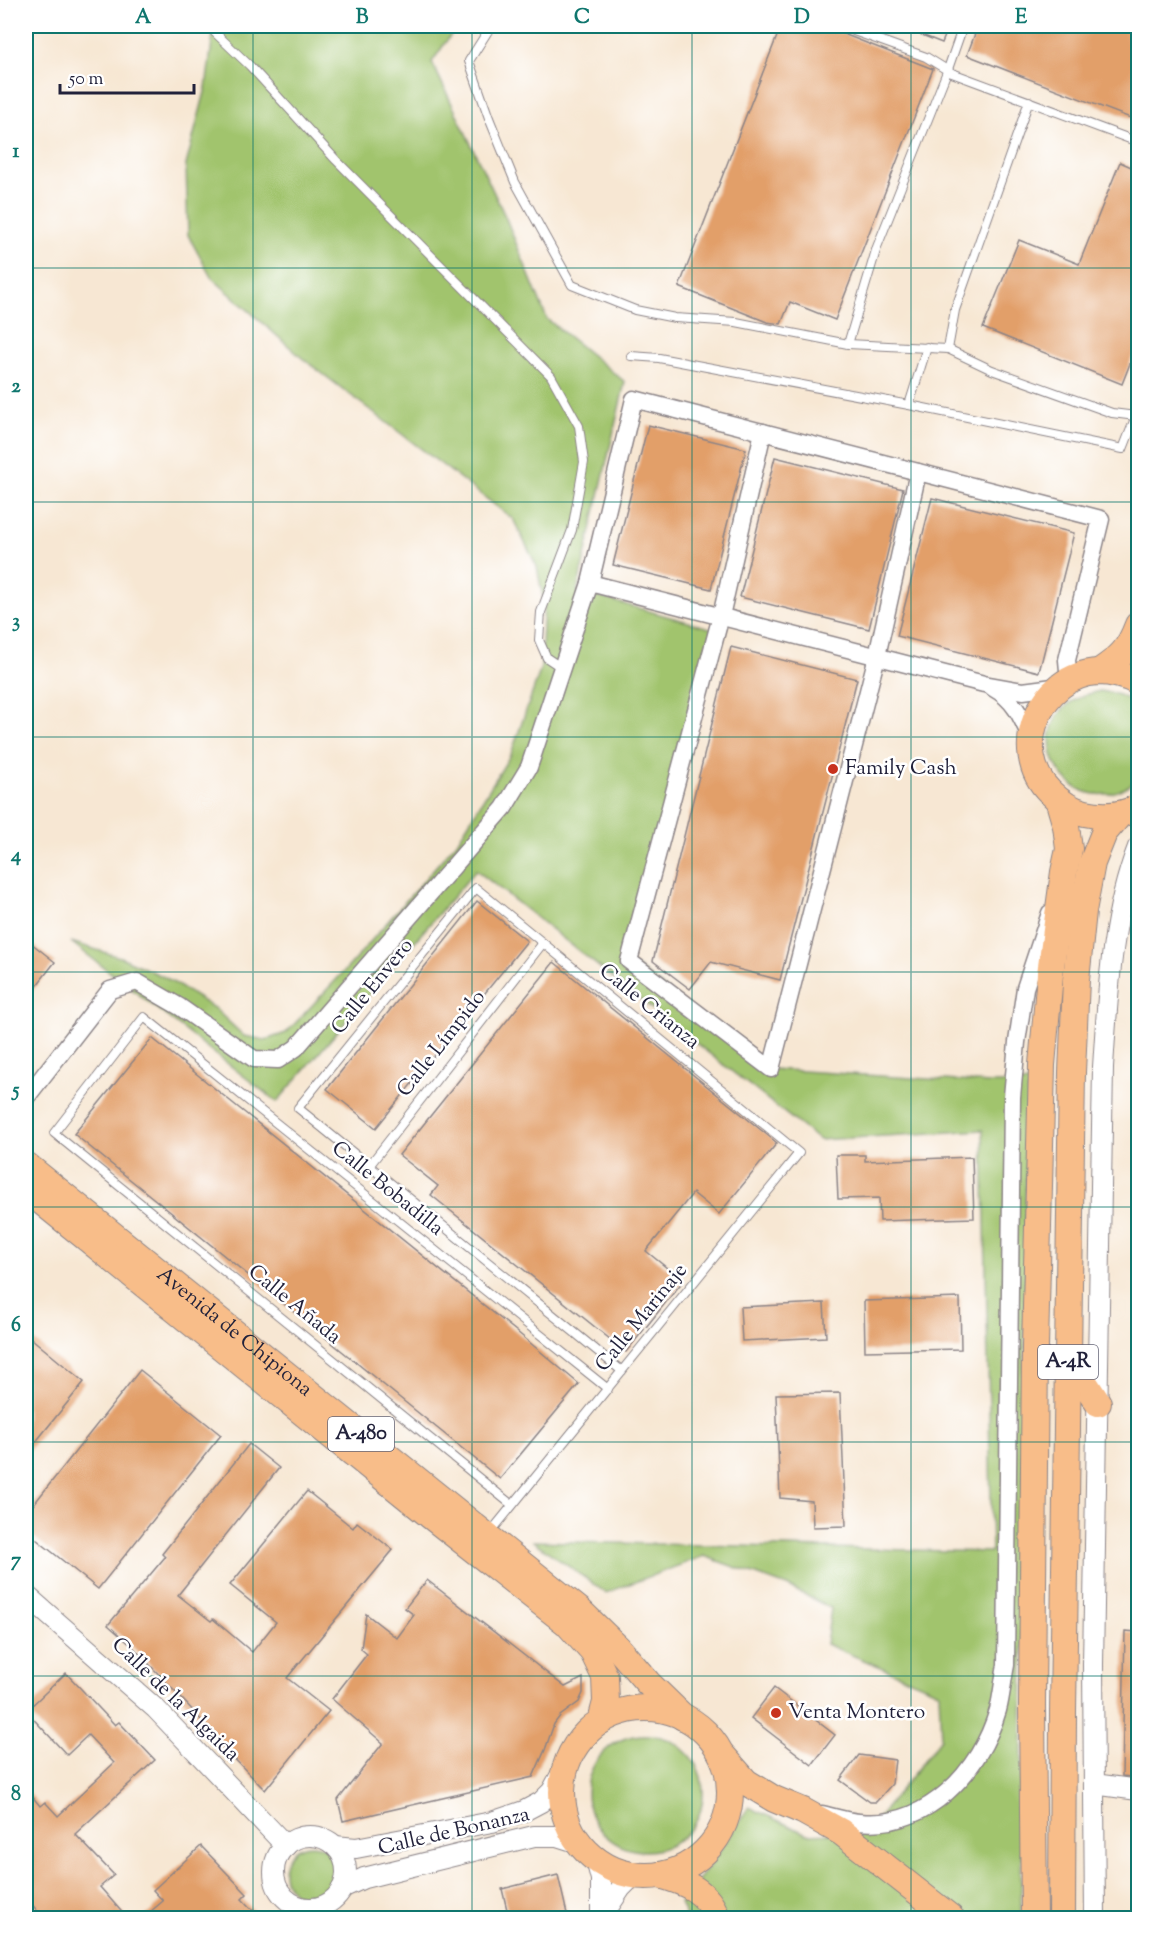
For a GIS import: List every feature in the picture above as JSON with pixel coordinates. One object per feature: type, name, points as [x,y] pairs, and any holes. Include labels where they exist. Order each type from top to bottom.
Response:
[{"type":"main road","points":[[1099,672],[1119,659],[1131,644],[1138,625]]},
{"type":"main road","points":[[1129,810],[1098,816],[1077,812],[1059,802],[1045,787],[1034,766],[1031,739],[1035,718],[1041,707],[1049,696],[1065,683],[1099,672],[1118,674],[1138,682]]},
{"type":"main road","name":"A-4R","points":[[1034,1918],[1032,1668],[1035,1347],[1042,1065],[1050,974],[1069,849],[1066,826],[1059,802]]},
{"type":"main road","name":"A-4R","points":[[1062,1918],[1071,1072],[1076,980],[1083,911],[1092,863],[1104,833],[1129,810]]},
{"type":"main road","name":"Avenida de Chipiona","points":[[26,1165],[580,1611],[683,1717]]},
{"type":"main road","name":"Avenida de Chipiona","points":[[28,1196],[567,1623],[593,1652],[605,1677],[606,1702],[601,1721]]},
{"type":"main road","points":[[1068,1357],[1098,1403]]},
{"type":"main road","points":[[717,1918],[710,1902],[700,1892],[684,1882],[660,1875],[634,1875],[614,1870],[587,1851],[568,1826],[563,1807],[562,1787],[565,1767],[579,1741],[601,1721],[620,1712],[641,1708],[663,1710],[683,1717],[704,1732],[746,1782],[774,1799],[804,1810],[841,1832],[951,1918]]},
{"type":"main road","points":[[660,1875],[682,1868],[701,1856],[716,1839],[726,1818],[730,1796],[728,1774],[720,1753]]},
{"type":"street","points":[[26,1098],[110,990],[137,982],[180,1007],[254,1059],[278,1059],[296,1048],[504,808],[530,767],[590,583],[634,399],[1101,519],[1067,660],[1065,683],[1023,691],[984,684],[590,583]]},
{"type":"street","points":[[763,432],[721,616],[629,961],[771,1069],[877,656],[918,472]]},
{"type":"street","points":[[984,684],[1004,694],[1016,706],[1031,739]]},
{"type":"street","points":[[1095,1918],[1093,1665],[1103,1067],[1108,985],[1117,919],[1138,847]]},
{"type":"street","points":[[804,1810],[860,1822],[890,1820],[917,1812],[943,1797],[968,1771],[984,1744],[998,1710],[1006,1665],[1012,1097],[1025,988],[1064,872]]},
{"type":"street","name":"Calle de la Algaida","points":[[26,1595],[156,1709],[286,1846]]},
{"type":"street","name":"Calle de Bonanza","points":[[335,1846],[356,1848],[492,1822],[524,1811],[541,1802],[552,1791],[565,1767]]},
{"type":"street","points":[[1094,1784],[1138,1790]]},
{"type":"street","points":[[316,1836],[326,1839],[335,1846],[346,1866],[346,1877],[342,1888],[336,1898],[305,1913],[285,1897],[278,1888],[275,1866],[279,1855],[295,1839],[316,1836]]},
{"type":"street","name":"Calle de Bonanza","points":[[342,1888],[364,1878],[534,1836],[557,1836],[587,1851]]},
{"type":"street","points":[[587,1851],[602,1879],[601,1918]]},
{"type":"street","points":[[601,1918],[621,1888],[634,1875]]},
{"type":"lane","points":[[208,26],[250,66],[336,160],[551,376],[579,426],[584,462],[572,530],[541,612],[540,640],[547,658],[562,668]]},
{"type":"lane","points":[[491,26],[468,61],[515,182],[572,285],[635,310],[675,318],[736,322],[848,344],[948,349],[992,370],[1112,413],[1137,415],[1123,449],[909,405],[659,358],[631,357]]},
{"type":"lane","points":[[840,26],[926,57],[952,73],[1138,142]]},
{"type":"lane","points":[[848,344],[877,247],[963,26]]},
{"type":"lane","points":[[948,349],[955,310],[1029,101]]},
{"type":"lane","points":[[909,405],[927,347]]},
{"type":"lane","name":"Calle Crianza","points":[[476,888],[799,1153]]},
{"type":"lane","name":"Calle Envero","points":[[298,1108],[476,888]]},
{"type":"lane","name":"Calle Límpido","points":[[369,1167],[543,944]]},
{"type":"lane","name":"Calle Bobadilla","points":[[54,1133],[144,1017],[608,1389]]},
{"type":"lane","name":"Calle Bobadilla","points":[[298,1108],[622,1371]]},
{"type":"lane","name":"Calle Añada","points":[[54,1133],[512,1505]]},
{"type":"lane","name":"Calle Marinaje","points":[[488,1536],[799,1153]]},
{"type":"green space","points":[[213,26],[457,26],[432,62],[505,216],[547,319],[625,382],[577,591],[717,630],[629,961],[771,1069],[990,1083],[1029,1083],[1026,1121],[1021,1918],[687,1918],[680,1903],[711,1864],[749,1807],[807,1834],[867,1832],[941,1739],[939,1692],[826,1644],[831,1608],[787,1586],[704,1556],[606,1593],[533,1541],[992,1552],[983,1130],[819,1140],[476,870],[277,1102],[71,942],[123,958],[166,978],[214,1008],[244,1036],[265,1040],[286,1033],[351,964],[457,842],[511,754],[541,668],[544,603],[537,567],[513,519],[302,358],[211,277],[188,235],[186,165],[206,88]]},
{"type":"green space","points":[[1100,691],[1121,696],[1138,708],[1138,779],[1112,793],[1088,793],[1069,782],[1056,764],[1050,743],[1055,721],[1071,703]]},
{"type":"green space","points":[[645,1735],[667,1740],[686,1752],[698,1771],[703,1793],[698,1815],[686,1834],[667,1846],[645,1851],[623,1846],[604,1834],[592,1815],[587,1793],[592,1771],[604,1752],[623,1740]]},
{"type":"green space","points":[[306,1845],[316,1845],[326,1849],[334,1857],[338,1872],[334,1887],[326,1895],[316,1899],[306,1899],[296,1895],[288,1887],[284,1877],[284,1867],[288,1857],[296,1849]]},
{"type":"building","points":[[781,26],[823,26],[933,69],[835,320],[790,302],[781,324],[767,322],[679,287]]},
{"type":"building","points":[[899,26],[949,26],[942,43]]},
{"type":"building","points":[[978,26],[1138,26],[1138,121],[967,55]]},
{"type":"building","points":[[1120,162],[1138,170],[1138,343],[1122,384],[983,328],[1019,240],[1079,264]]},
{"type":"building","points":[[648,425],[746,449],[711,589],[613,565]]},
{"type":"building","points":[[775,457],[903,489],[869,629],[740,597]]},
{"type":"building","points":[[932,498],[1074,533],[1039,672],[897,636]]},
{"type":"building","points":[[731,647],[857,679],[780,980],[711,962],[690,989],[653,961]]},
{"type":"building","points":[[477,901],[527,941],[376,1128],[327,1089]]},
{"type":"building","points":[[26,939],[55,962],[26,999]]},
{"type":"building","points":[[554,962],[777,1143],[719,1214],[693,1193],[646,1251],[683,1281],[626,1352],[431,1195],[438,1186],[399,1155]]},
{"type":"building","points":[[152,1038],[579,1384],[500,1479],[74,1134]]},
{"type":"building","points":[[836,1155],[865,1155],[865,1161],[972,1157],[974,1218],[880,1221],[879,1198],[838,1199]]},
{"type":"building","points":[[960,1298],[961,1349],[865,1351],[864,1301]]},
{"type":"building","points":[[824,1303],[826,1337],[742,1341],[740,1307]]},
{"type":"building","points":[[26,1334],[84,1382],[26,1454]]},
{"type":"building","points":[[140,1370],[221,1435],[98,1589],[26,1531],[26,1514]]},
{"type":"building","points":[[840,1393],[846,1526],[813,1527],[812,1501],[780,1498],[776,1394]]},
{"type":"building","points":[[249,1444],[279,1468],[178,1595],[211,1621],[213,1619],[252,1652],[276,1622],[230,1585],[307,1491],[353,1528],[357,1522],[393,1550],[287,1678],[329,1711],[265,1790],[217,1741],[198,1716],[133,1647],[108,1625],[165,1557],[162,1554]]},
{"type":"building","points":[[427,1580],[565,1687],[583,1678],[583,1693],[579,1702],[560,1716],[554,1724],[533,1777],[343,1821],[338,1800],[383,1743],[332,1699],[367,1654],[361,1649],[366,1614],[397,1638],[414,1615],[405,1608]]},
{"type":"building","points":[[1125,1631],[1138,1632],[1138,1778],[1122,1776]]},
{"type":"building","points":[[66,1673],[115,1725],[119,1722],[155,1760],[75,1834],[114,1875],[100,1887],[127,1918],[43,1918],[26,1897],[26,1789],[40,1806],[45,1802],[58,1816],[114,1763],[88,1735],[67,1755],[26,1711]]},
{"type":"building","points":[[774,1688],[835,1735],[812,1765],[751,1718]]},
{"type":"building","points":[[859,1755],[895,1760],[892,1784],[876,1802],[870,1802],[840,1780]]},
{"type":"building","points":[[201,1846],[247,1894],[242,1899],[260,1918],[143,1918],[163,1901],[153,1890]]},
{"type":"building","points":[[558,1875],[568,1918],[509,1918],[502,1889]]},
{"type":"place","name":"Family Cash","points":[[833,769]]},
{"type":"place","name":"Venta Montero","points":[[776,1713]]}]
